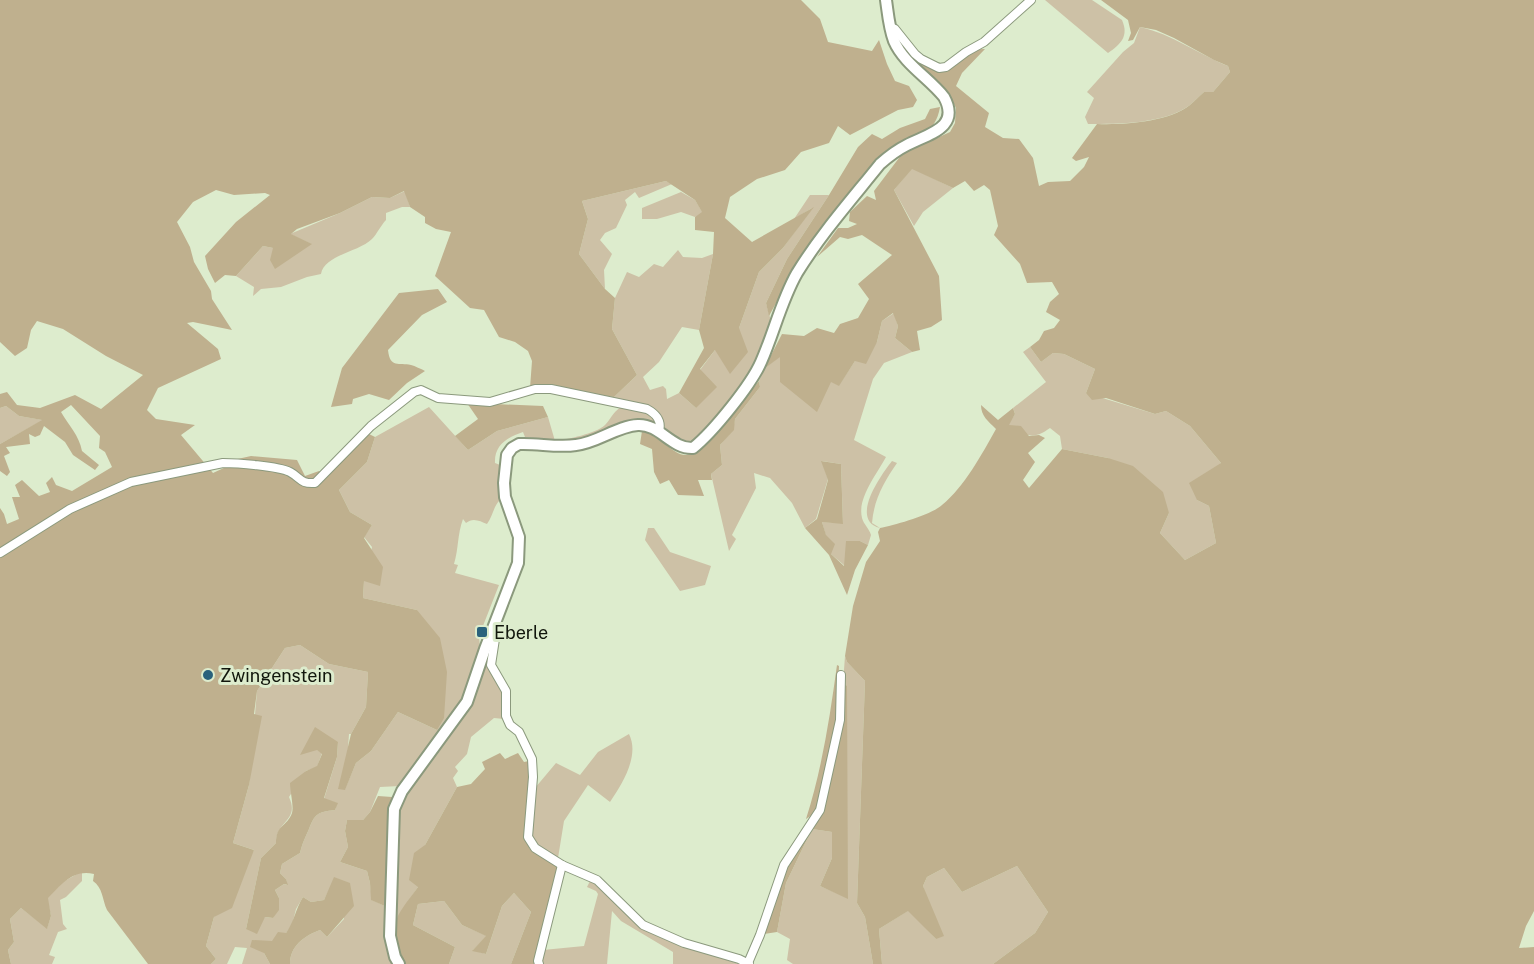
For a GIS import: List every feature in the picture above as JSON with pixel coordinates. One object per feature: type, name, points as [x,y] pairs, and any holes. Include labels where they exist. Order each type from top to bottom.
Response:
[{"type":"main road","points":[[399,964],[390,936],[394,809],[402,790],[467,702],[520,556],[519,537],[505,497],[505,466],[512,448],[519,444],[575,446],[639,425],[659,431],[679,446],[687,448],[693,448],[705,436],[752,378],[761,362],[781,306],[796,275],[813,249],[891,153],[935,133],[944,125],[948,114],[948,104],[944,97],[903,57],[890,27],[886,0]]},
{"type":"street","points":[[890,27],[895,29],[915,54],[939,68],[946,67],[984,42],[1032,0]]},
{"type":"street","points":[[0,553],[70,510],[131,482],[237,462],[289,471],[301,482],[315,483],[371,426],[390,413],[405,398],[421,390],[438,398],[490,402],[535,389],[551,389],[647,409],[659,420],[659,431]]},
{"type":"street","points":[[493,627],[495,639],[491,665],[506,691],[506,716],[510,725],[519,732],[532,759],[533,777],[528,837],[535,848],[562,865],[597,880],[643,925],[684,943],[749,963],[784,865],[820,810],[840,720],[842,675]]},
{"type":"street","points":[[539,964],[562,865]]},
{"type":"shaded area","points":[[0,0],[801,0],[820,19],[828,42],[872,51],[879,40],[895,81],[909,86],[917,100],[913,107],[898,110],[850,135],[838,126],[829,143],[801,152],[785,170],[757,179],[730,197],[725,218],[752,242],[814,207],[783,248],[759,272],[739,328],[748,352],[730,374],[715,350],[700,369],[717,387],[696,408],[679,393],[704,348],[699,330],[713,254],[714,232],[695,230],[695,217],[702,212],[695,200],[666,181],[582,201],[588,219],[579,254],[605,289],[615,298],[612,329],[637,375],[614,397],[530,388],[532,361],[528,351],[515,342],[499,337],[484,310],[470,308],[435,276],[451,232],[436,229],[425,223],[425,217],[410,207],[404,191],[390,198],[372,197],[340,213],[297,229],[291,234],[312,244],[275,269],[270,260],[273,248],[263,246],[236,276],[225,275],[215,283],[205,256],[236,222],[270,195],[265,193],[234,195],[216,190],[193,202],[177,222],[190,247],[194,262],[211,291],[212,299],[232,330],[193,322],[187,323],[218,349],[221,359],[158,388],[147,410],[156,419],[195,425],[181,435],[213,473],[226,467],[233,460],[251,456],[297,460],[305,476],[319,471],[326,476],[367,433],[375,437],[367,462],[339,490],[350,512],[372,525],[364,538],[383,567],[380,586],[364,581],[363,598],[417,610],[440,638],[447,672],[444,718],[437,730],[398,712],[371,751],[356,763],[345,790],[338,789],[351,734],[366,707],[368,672],[329,664],[300,645],[285,648],[257,691],[254,714],[262,716],[249,785],[233,843],[254,850],[232,908],[214,917],[206,946],[216,959],[211,964],[148,964],[107,910],[101,890],[93,881],[94,874],[87,873],[68,879],[48,898],[51,916],[47,929],[21,908],[10,919],[14,942],[8,950],[11,964],[0,964],[0,508],[7,524],[19,519],[12,497],[20,497],[15,485],[22,480],[39,496],[50,492],[46,483],[52,477],[56,485],[72,491],[112,467],[105,452],[99,448],[100,436],[71,405],[61,412],[76,435],[82,451],[99,465],[95,470],[73,455],[65,442],[44,426],[40,435],[35,437],[29,434],[30,444],[6,447],[10,453],[4,456],[10,472],[7,476],[0,471],[0,444],[42,420],[19,416],[6,406],[0,408],[0,394],[7,392],[17,405],[40,408],[75,395],[101,409],[143,375],[106,356],[63,329],[37,321],[31,330],[27,348],[15,356],[0,342]]},
{"type":"shaded area","points":[[1045,0],[1092,0],[1122,20],[1124,35],[1117,46],[1108,53]]},
{"type":"shaded area","points":[[1101,0],[1534,0],[1534,911],[1519,948],[1534,947],[1534,964],[993,964],[1035,933],[1048,912],[1017,866],[962,892],[944,868],[927,877],[923,886],[944,936],[936,939],[908,911],[879,929],[882,964],[873,964],[865,917],[857,903],[865,681],[847,662],[845,656],[853,606],[866,562],[880,541],[878,532],[880,528],[937,509],[958,489],[996,429],[984,415],[981,405],[998,420],[1013,408],[1015,414],[1009,425],[1021,426],[1029,436],[1039,435],[1045,438],[1028,453],[1035,462],[1023,480],[1029,488],[1062,449],[1108,458],[1133,466],[1163,492],[1169,513],[1160,533],[1185,560],[1216,543],[1209,506],[1197,500],[1189,483],[1221,463],[1190,426],[1166,411],[1155,414],[1106,398],[1092,400],[1086,393],[1095,369],[1064,354],[1053,353],[1041,362],[1030,347],[1039,340],[1044,331],[1054,328],[1060,320],[1046,312],[1050,302],[1059,294],[1052,282],[1027,283],[1020,264],[994,235],[998,226],[990,190],[984,185],[974,191],[965,181],[953,188],[912,169],[894,190],[939,276],[942,320],[931,327],[917,331],[920,350],[912,352],[895,338],[898,326],[893,313],[882,321],[877,342],[866,364],[855,361],[839,386],[831,382],[817,412],[780,382],[780,357],[764,369],[782,334],[804,336],[817,328],[834,333],[840,324],[858,318],[869,299],[858,284],[892,255],[862,235],[848,239],[840,237],[817,257],[838,228],[848,228],[857,224],[849,221],[850,212],[867,196],[876,200],[874,191],[902,154],[950,132],[955,123],[956,108],[949,94],[918,63],[944,70],[955,65],[971,52],[985,49],[962,73],[956,86],[989,113],[985,127],[1003,138],[1019,139],[1033,158],[1039,186],[1048,182],[1070,181],[1084,167],[1089,157],[1076,161],[1072,158],[1097,124],[1133,123],[1158,119],[1181,111],[1204,92],[1213,92],[1230,72],[1228,66],[1156,30],[1140,27],[1133,40],[1128,41],[1131,33],[1128,20]]},
{"type":"shaded area","points":[[1140,27],[1163,34],[1228,66],[1230,72],[1213,92],[1204,92],[1190,105],[1168,116],[1141,122],[1088,124],[1085,117],[1094,98],[1087,92],[1134,43]]},
{"type":"shaded area","points":[[940,107],[938,116],[930,128],[894,145],[872,165],[794,270],[769,316],[766,303],[787,259],[858,147],[872,134],[882,139],[900,128],[925,119],[930,109]]},
{"type":"shaded area","points":[[912,168],[953,188],[923,212],[914,226],[894,190]]},
{"type":"shaded area","points":[[666,181],[672,184],[639,198],[635,192],[625,200],[627,205],[616,228],[605,233],[600,240],[612,254],[604,270],[605,289],[579,254],[588,219],[582,201]]},
{"type":"shaded area","points":[[405,191],[410,207],[402,207],[386,213],[386,220],[372,239],[328,262],[321,274],[281,287],[261,289],[253,296],[254,287],[236,276],[263,246],[273,248],[311,244],[290,234],[372,197],[390,198]]},
{"type":"shaded area","points":[[681,192],[695,200],[703,213],[695,217],[681,212],[657,219],[642,219],[642,208]]},
{"type":"shaded area","points":[[810,195],[829,195],[787,259],[766,303],[771,321],[758,358],[741,388],[694,440],[684,442],[658,425],[639,420],[621,423],[585,438],[563,442],[550,441],[525,437],[523,432],[507,439],[499,447],[495,463],[500,465],[498,481],[500,500],[487,524],[474,520],[466,523],[463,519],[454,564],[458,565],[455,573],[499,585],[479,636],[480,648],[477,661],[462,699],[400,786],[380,787],[370,812],[363,820],[347,820],[345,831],[348,847],[340,862],[367,871],[372,900],[387,907],[387,947],[394,964],[290,964],[292,952],[299,942],[320,930],[327,937],[344,919],[340,880],[335,878],[324,900],[311,902],[303,897],[296,909],[292,925],[286,933],[273,941],[264,953],[270,964],[242,964],[247,948],[235,947],[227,964],[211,964],[216,959],[206,946],[214,917],[254,850],[233,843],[249,785],[257,691],[285,648],[300,645],[329,664],[368,672],[366,707],[349,734],[345,789],[356,763],[371,751],[398,712],[437,730],[417,610],[363,598],[364,581],[372,547],[364,537],[372,525],[350,512],[339,490],[367,462],[375,437],[429,407],[468,450],[497,431],[548,417],[555,441],[581,436],[601,428],[621,407],[614,397],[637,375],[612,329],[615,298],[627,272],[639,277],[654,264],[663,267],[678,250],[683,257],[702,258],[713,254],[699,330],[682,327],[659,362],[643,377],[650,390],[663,386],[666,389],[667,399],[679,393],[696,408],[700,370],[715,350],[739,328],[759,272],[783,248],[812,208],[794,219]],"holes":[[[338,742],[337,757],[324,799],[337,803],[335,810],[320,813],[315,817],[300,853],[282,864],[280,873],[286,879],[287,885],[284,884],[275,890],[279,898],[273,918],[265,917],[246,929],[261,858],[276,843],[280,829],[290,816],[292,805],[289,797],[306,771],[317,767],[322,753],[316,749],[300,754]]]},
{"type":"shaded area","points":[[438,289],[447,302],[422,315],[388,350],[391,360],[396,364],[411,365],[425,371],[407,383],[389,400],[369,394],[353,399],[352,404],[331,407],[342,368],[399,293]]},
{"type":"shaded area","points":[[894,313],[898,326],[895,338],[912,352],[884,363],[873,379],[854,440],[886,457],[862,502],[862,518],[871,535],[868,545],[860,541],[845,566],[831,554],[822,522],[843,523],[841,464],[822,461],[828,479],[816,519],[805,528],[792,503],[770,478],[754,473],[756,488],[732,535],[736,539],[729,551],[711,474],[722,465],[720,445],[733,430],[735,419],[760,387],[759,381],[764,369],[780,356],[839,385],[855,361],[877,342],[882,321]]},
{"type":"shaded area","points":[[1030,347],[1041,362],[1053,353],[1064,354],[1095,369],[1086,393],[1155,414],[1166,411],[1190,426],[1221,463],[1197,500],[1209,506],[1216,543],[1185,560],[1160,533],[1169,513],[1108,458],[1062,449],[1060,436],[1050,428],[1038,434],[1029,435],[1008,425],[1015,414],[1013,408],[1046,382],[1023,352]]},
{"type":"shaded area","points":[[759,381],[760,387],[735,419],[734,430],[720,445],[722,465],[711,474],[712,480],[698,480],[704,496],[678,495],[669,480],[660,484],[654,472],[652,449],[640,444],[642,431],[675,451],[688,455],[706,443]]},
{"type":"shaded area","points":[[467,403],[487,406],[495,404],[543,406],[548,417],[497,431],[468,450],[455,436],[478,419]]},
{"type":"shaded area","points":[[6,406],[19,416],[43,420],[0,444],[0,408]]},
{"type":"shaded area","points":[[821,461],[841,464],[843,524],[822,522],[826,535],[835,544],[831,554],[844,566],[846,541],[860,541],[868,545],[855,570],[847,595],[829,555],[805,528],[817,519],[828,480]]},
{"type":"shaded area","points":[[892,461],[897,463],[880,491],[873,514],[872,523],[880,528],[871,523],[867,516],[867,507],[875,486]]},
{"type":"shaded area","points":[[648,528],[654,528],[670,552],[711,566],[705,585],[680,591],[645,540]]},
{"type":"shaded area","points":[[845,656],[847,662],[865,681],[857,903],[865,917],[873,964],[793,964],[787,960],[790,939],[777,932],[786,883],[812,829],[832,832],[832,858],[820,886],[848,898],[843,684]]},
{"type":"shaded area","points":[[486,660],[488,669],[503,692],[504,719],[494,718],[471,737],[467,754],[455,767],[458,771],[453,778],[457,787],[425,845],[418,887],[395,921],[397,814],[403,796],[470,705]]},
{"type":"shaded area","points":[[837,665],[839,666],[837,718],[825,782],[815,813],[806,819],[821,762]]},
{"type":"shaded area","points":[[843,684],[847,686],[848,899],[820,886],[832,858],[832,832],[812,829],[786,883],[777,932],[764,934],[787,865],[822,810]]},
{"type":"shaded area","points":[[315,727],[338,742],[337,757],[324,798],[338,803],[335,810],[320,813],[315,817],[300,853],[282,864],[280,873],[288,885],[284,884],[275,890],[279,898],[279,910],[273,918],[265,917],[257,934],[246,929],[261,858],[276,843],[278,832],[292,813],[290,783],[317,766],[322,754],[317,750],[300,755]]},
{"type":"shaded area","points":[[629,734],[632,742],[631,760],[610,802],[588,785],[564,821],[558,858],[535,843],[531,835],[535,788],[556,763],[580,775],[598,752]]},
{"type":"shaded area","points":[[500,753],[505,759],[518,753],[524,762],[529,761],[531,777],[524,838],[530,849],[559,867],[536,964],[511,964],[531,912],[514,893],[502,906],[486,954],[472,951],[486,936],[462,925],[444,901],[418,904],[413,925],[455,947],[449,964],[406,964],[399,956],[394,931],[398,916],[418,887],[409,880],[414,853],[425,845],[457,787],[471,784],[485,769],[482,762]]},
{"type":"shaded area","points":[[378,796],[392,797],[387,907],[371,900],[367,871],[340,862],[348,847],[345,831],[347,820],[363,820]]},
{"type":"shaded area","points":[[1017,866],[1048,912],[1035,933],[993,964],[882,964],[879,929],[909,910],[936,939],[923,886],[927,877],[944,868],[962,892]]},
{"type":"shaded area","points":[[82,871],[82,881],[60,900],[63,924],[67,929],[58,932],[49,955],[55,957],[52,964],[11,964],[8,950],[14,942],[10,919],[21,908],[47,928],[51,916],[47,898],[63,882]]},
{"type":"shaded area","points":[[334,877],[350,883],[354,906],[327,937],[320,930],[303,939],[292,952],[290,964],[270,964],[264,953],[250,947],[252,940],[272,941],[278,932],[286,933],[303,897],[311,902],[324,900]]},
{"type":"shaded area","points":[[591,879],[646,930],[686,947],[739,964],[673,964],[673,952],[621,921],[612,911],[607,964],[542,964],[543,950],[584,946],[598,894],[587,887]]},
{"type":"shaded area","points":[[514,893],[531,912],[511,964],[449,964],[455,947],[413,925],[418,904],[444,901],[462,925],[487,936],[473,950],[486,954],[502,906]]},
{"type":"place","name":"Eberle","points":[[482,632]]},
{"type":"place","name":"Zwingenstein","points":[[208,675]]}]
